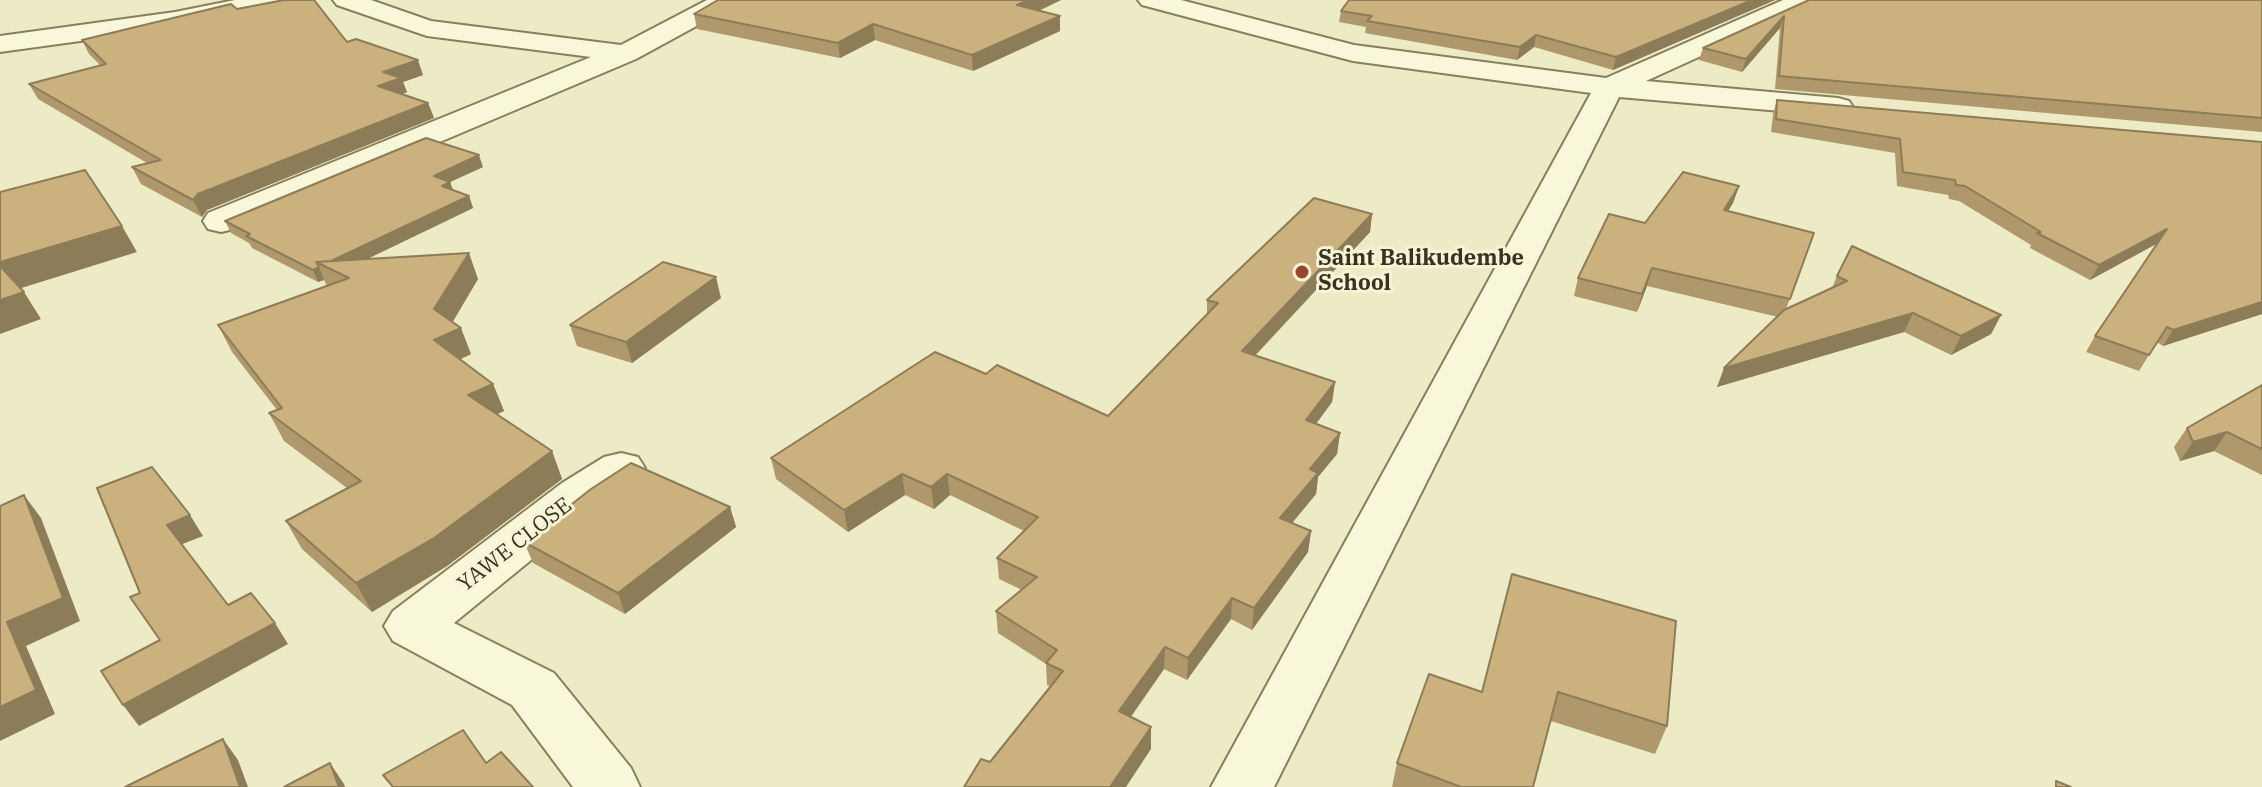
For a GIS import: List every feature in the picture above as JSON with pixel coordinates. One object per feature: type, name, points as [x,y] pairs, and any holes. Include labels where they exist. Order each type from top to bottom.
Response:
[{"type":"street","points":[[0,44],[186,18],[272,0]]},
{"type":"street","points":[[346,0],[427,28],[626,53]]},
{"type":"street","points":[[221,221],[626,53],[726,0]]},
{"type":"street","points":[[1151,0],[1353,53],[1609,87],[1864,109]]},
{"type":"street","points":[[1242,787],[1609,87],[1804,0]]},
{"type":"street","name":"YAWE CLOSE","points":[[609,787],[533,689],[412,626],[579,495],[621,468]]},
{"type":"building","points":[[284,0],[314,0],[347,42],[356,39],[418,60],[383,72],[401,78],[378,86],[428,103],[198,194],[193,200],[132,167],[161,160],[29,84],[106,64],[82,40],[231,4],[237,9]]},
{"type":"building","points":[[718,0],[1029,0],[1017,5],[1060,16],[972,55],[873,24],[838,43],[694,14]]},
{"type":"building","points":[[1349,0],[1752,0],[1616,57],[1536,35],[1520,47],[1367,21],[1372,16],[1341,11]]},
{"type":"building","points":[[1809,0],[2262,0],[2262,118],[1779,76],[1784,16],[1746,59],[1703,48]]},
{"type":"building","points":[[1777,100],[2262,142],[2262,302],[2173,330],[2167,327],[2149,355],[2095,336],[2167,229],[2099,265],[2037,233],[2041,232],[1965,186],[1956,185],[1955,180],[1903,172],[1900,139],[1776,119]]},
{"type":"building","points":[[426,138],[479,155],[434,176],[450,182],[442,186],[469,196],[331,261],[316,262],[319,267],[313,270],[246,236],[250,234],[225,221]]},
{"type":"building","points":[[85,170],[122,226],[0,262],[0,192]]},
{"type":"building","points":[[1683,172],[1739,186],[1724,210],[1814,233],[1790,299],[1652,268],[1642,294],[1578,278],[1609,214],[1645,223]]},
{"type":"building","points":[[1314,198],[1372,214],[1242,351],[1335,382],[1306,420],[1340,433],[1310,469],[1318,473],[1280,518],[1311,531],[1254,608],[1232,598],[1188,658],[1165,647],[1119,711],[1151,727],[1110,787],[964,787],[981,759],[990,762],[1063,671],[1046,663],[1057,650],[996,611],[1037,577],[997,558],[1038,517],[947,474],[931,487],[902,474],[844,510],[771,458],[935,352],[986,374],[997,365],[1108,416],[1218,303],[1207,300]]},
{"type":"building","points":[[1852,246],[2001,315],[1961,336],[1913,313],[1724,368],[1784,310],[1847,281],[1837,276]]},
{"type":"building","points":[[469,253],[434,309],[461,328],[434,340],[493,384],[468,395],[552,451],[434,538],[356,583],[286,521],[361,481],[269,413],[282,408],[218,325],[349,278],[316,262]]},
{"type":"building","points":[[663,262],[716,277],[626,342],[570,325]]},
{"type":"building","points":[[0,266],[24,292],[0,300]]},
{"type":"building","points":[[2262,385],[2262,449],[2227,432],[2193,442],[2187,428]]},
{"type":"building","points":[[631,463],[730,507],[618,593],[524,542],[591,489]]},
{"type":"building","points":[[152,467],[190,515],[167,525],[228,605],[251,593],[275,623],[123,705],[101,671],[160,640],[130,597],[140,593],[97,488]]},
{"type":"building","points":[[24,495],[63,598],[7,622],[36,690],[0,707],[0,506]]},
{"type":"building","points":[[1512,574],[1676,621],[1667,726],[1558,692],[1533,787],[1461,787],[1397,763],[1429,674],[1482,692]]},
{"type":"building","points":[[463,730],[486,763],[501,752],[533,787],[393,787],[383,775]]},
{"type":"building","points":[[223,739],[240,787],[125,787]]},
{"type":"building","points":[[330,763],[339,787],[284,787]]},
{"type":"building","points":[[2056,781],[2071,787],[2056,787]]},
{"type":"place","name":"Saint Balikudembe School","points":[[1302,272]]}]
